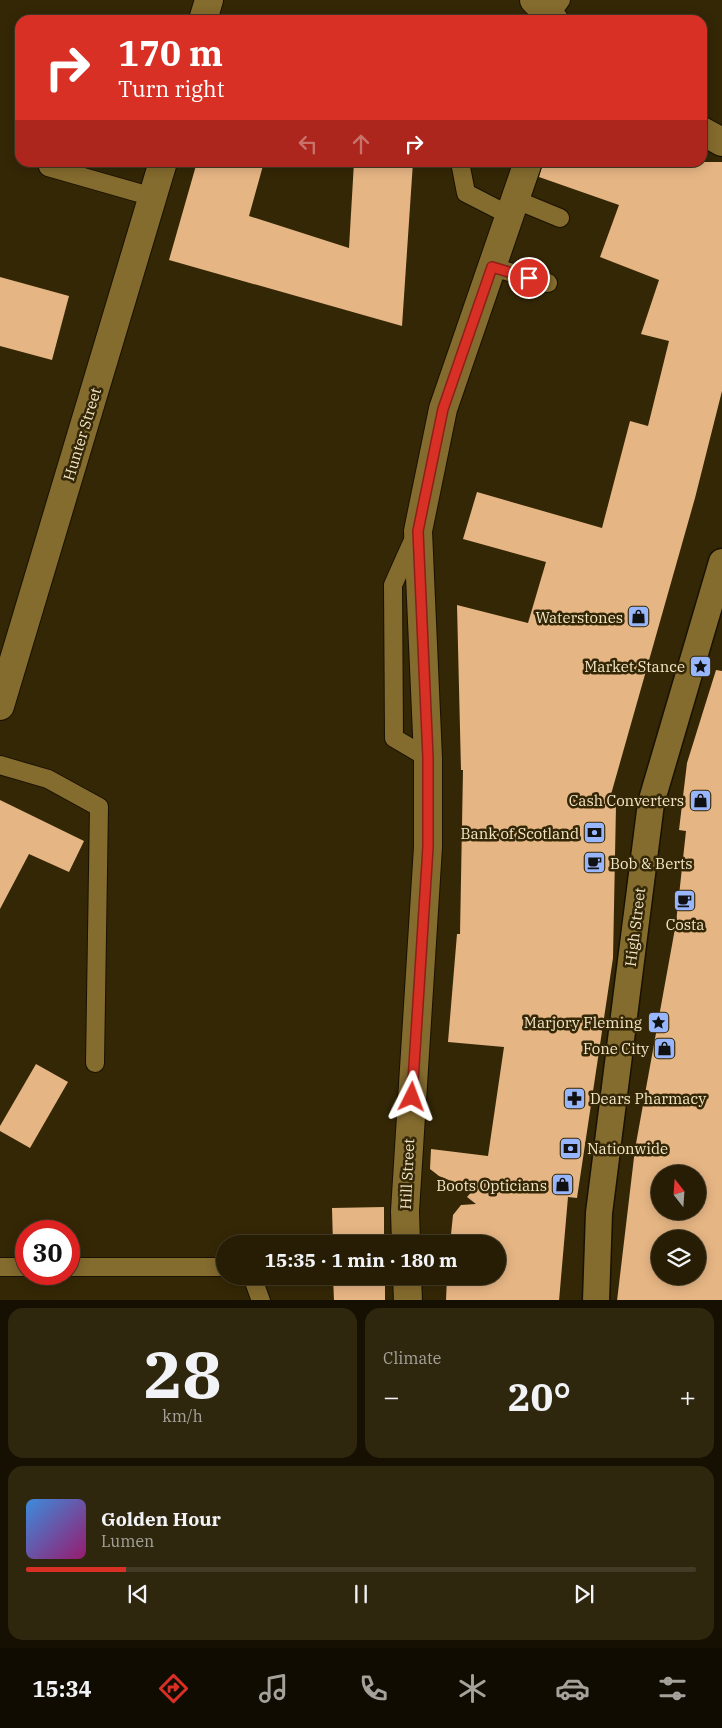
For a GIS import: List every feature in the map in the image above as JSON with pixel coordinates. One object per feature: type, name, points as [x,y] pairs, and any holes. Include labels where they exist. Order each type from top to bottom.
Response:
[{"type":"street","points":[[204,15],[209,0]]},
{"type":"street","points":[[707,134],[722,142]]},
{"type":"street","name":"Hunter Street","points":[[0,706],[162,167]]},
{"type":"street","name":"Hill Street","points":[[406,1235],[405,1211],[428,847],[428,760],[418,531],[443,409],[526,167]]},
{"type":"street","name":"High Street","points":[[596,1300],[599,1213],[651,802],[722,562]]},
{"type":"street","points":[[407,1285],[408,1300]]},
{"type":"lane","points":[[48,167],[153,197]]},
{"type":"lane","points":[[461,167],[466,193],[512,208],[560,218]]},
{"type":"lane","points":[[492,267],[548,283]]},
{"type":"lane","points":[[0,765],[48,778],[99,807],[95,1063]]},
{"type":"lane","points":[[0,1267],[15,1267]]},
{"type":"lane","points":[[80,1267],[216,1267]]},
{"type":"lane","points":[[255,1285],[261,1300]]},
{"type":"building","points":[[707,162],[722,162],[722,391],[695,498],[608,805],[616,805],[613,958],[577,1198],[568,1197],[559,1300],[446,1300],[447,1285],[506,1285],[506,1235],[451,1235],[453,1215],[461,1205],[476,1204],[467,1197],[473,1190],[439,1176],[430,1169],[431,1149],[488,1156],[504,1047],[448,1042],[457,934],[460,934],[463,770],[461,770],[457,605],[528,623],[546,562],[463,539],[477,492],[602,528],[630,421],[648,426],[669,341],[641,334],[659,280],[600,257],[619,205],[539,177],[542,167],[707,167]]},
{"type":"building","points":[[196,167],[263,167],[249,216],[349,248],[354,167],[413,167],[402,326],[169,260]]},
{"type":"building","points":[[0,277],[69,296],[52,360],[0,346]]},
{"type":"building","points":[[716,670],[722,671],[722,1300],[617,1300],[635,1149],[676,923],[686,831],[679,830],[687,763]]},
{"type":"building","points":[[0,800],[84,841],[69,872],[29,854],[0,909]]},
{"type":"building","points":[[36,1064],[68,1082],[30,1148],[0,1131],[0,1126]]},
{"type":"building","points":[[384,1207],[384,1235],[333,1235],[332,1208]]},
{"type":"building","points":[[333,1285],[385,1285],[385,1300],[334,1300]]},
{"type":"place","name":"Waterstones","points":[[639,617]]},
{"type":"place","name":"Market Stance","points":[[701,666]]},
{"type":"place","name":"Cash Converters","points":[[700,800]]},
{"type":"place","name":"Bank of Scotland","points":[[595,833]]},
{"type":"place","name":"Bob & Berts","points":[[594,863]]},
{"type":"place","name":"Costa","points":[[685,901]]},
{"type":"place","name":"Marjory Fleming","points":[[658,1022]]},
{"type":"place","name":"Fone City","points":[[665,1048]]},
{"type":"place","name":"Dears Pharmacy","points":[[574,1098]]},
{"type":"place","name":"Nationwide","points":[[571,1148]]},
{"type":"place","name":"Boots Opticians","points":[[563,1185]]},
{"type":"route","points":[[412,1097],[428,847],[428,758],[418,531],[443,409],[492,267],[529,278]]}]
